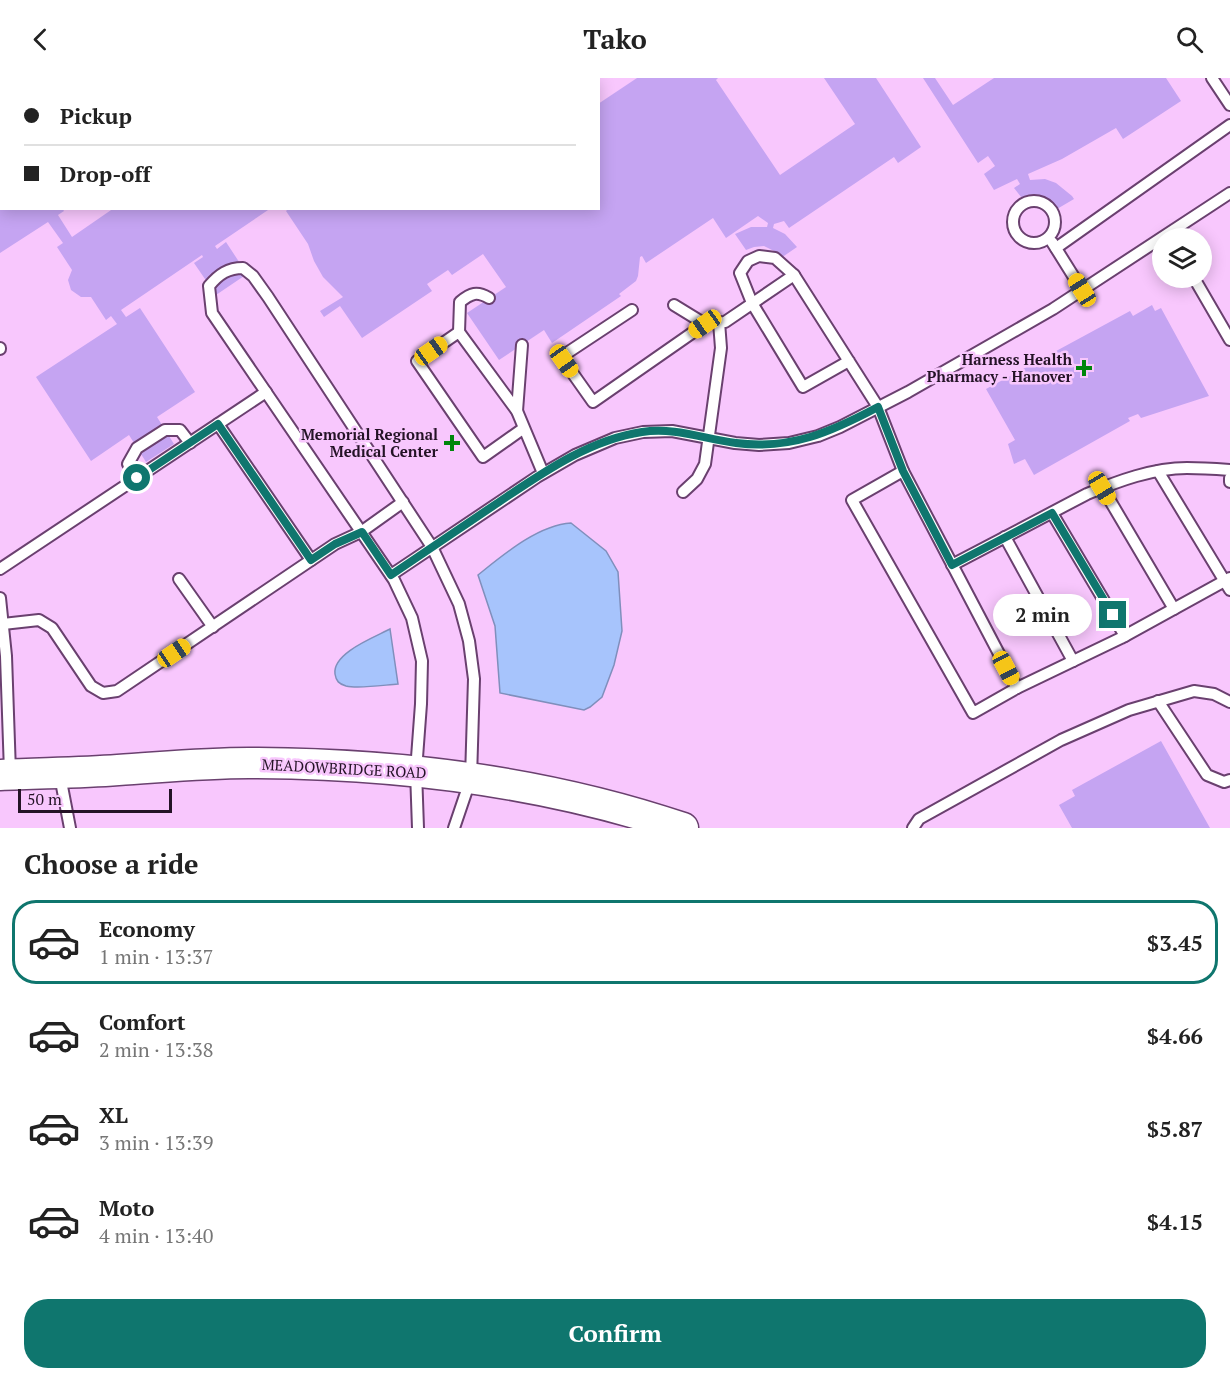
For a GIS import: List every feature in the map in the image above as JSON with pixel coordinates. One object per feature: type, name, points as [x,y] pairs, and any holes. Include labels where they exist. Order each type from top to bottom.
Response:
[{"type":"main road","name":"MEADOWBRIDGE ROAD","points":[[5,775],[259,763],[342,765],[471,778],[590,802],[683,828]]},
{"type":"lane","points":[[1212,78],[1230,105]]},
{"type":"lane","points":[[1056,248],[1230,125]]},
{"type":"lane","points":[[1181,228],[1230,194]]},
{"type":"lane","points":[[1036,201],[1048,207],[1055,220],[1049,236],[1034,244],[1021,239],[1013,229],[1013,215],[1017,209],[1036,201]]},
{"type":"lane","points":[[1049,236],[1082,290]]},
{"type":"lane","points":[[391,575],[543,473],[575,455],[615,438],[643,432],[672,431],[735,443],[759,445],[789,443],[818,436],[840,427],[1053,309],[1152,247]]},
{"type":"lane","points":[[849,361],[803,387],[752,303],[741,273],[748,261],[759,256],[775,258],[794,274],[849,361],[878,407],[903,471],[1017,688]]},
{"type":"lane","points":[[418,828],[416,771],[422,661],[412,618],[391,575],[212,313],[209,286],[230,268],[243,268],[253,276],[432,547],[459,604],[469,641],[474,680],[471,778],[454,828]]},
{"type":"lane","points":[[632,310],[567,353],[564,361],[593,402],[705,324],[725,322],[794,274]]},
{"type":"lane","points":[[1200,288],[1230,340]]},
{"type":"lane","points":[[489,298],[480,293],[470,294],[460,302],[459,332],[517,411],[543,473]]},
{"type":"lane","points":[[674,305],[705,324]]},
{"type":"lane","points":[[682,492],[703,471],[705,464],[721,348],[719,322]]},
{"type":"lane","points":[[459,332],[417,361],[483,457],[524,428]]},
{"type":"lane","points":[[517,411],[522,345]]},
{"type":"lane","points":[[0,569],[266,392]]},
{"type":"lane","points":[[218,424],[311,560]]},
{"type":"lane","points":[[137,478],[128,464],[137,448],[165,430],[180,430],[190,443]]},
{"type":"lane","points":[[952,565],[1102,488],[1158,471],[1185,468],[1230,470]]},
{"type":"lane","points":[[903,471],[852,500],[973,713],[1017,688],[1228,583],[1158,471]]},
{"type":"lane","points":[[1102,488],[1174,609]]},
{"type":"lane","points":[[3,624],[39,620],[52,628],[91,686],[103,693],[117,691],[335,544],[362,532],[403,502]]},
{"type":"lane","points":[[1052,513],[1125,636]]},
{"type":"lane","points":[[1005,537],[1073,661]]},
{"type":"lane","points":[[179,579],[213,627]]},
{"type":"lane","points":[[0,598],[6,656],[5,775]]},
{"type":"lane","points":[[913,828],[919,819],[1061,740],[1129,710],[1194,691],[1214,694],[1230,702]]},
{"type":"lane","points":[[1158,701],[1207,775],[1224,782],[1230,780]]},
{"type":"lane","points":[[59,773],[70,828]]},
{"type":"water","points":[[571,523],[606,551],[618,572],[622,631],[614,665],[602,697],[584,710],[500,693],[495,626],[478,575],[534,535],[546,529]]},
{"type":"water","points":[[390,629],[398,684],[358,687],[346,686],[338,682],[335,674],[340,659],[365,641]]},
{"type":"building","points":[[637,78],[718,78],[716,80],[780,175],[855,124],[824,78],[876,78],[921,147],[898,163],[894,157],[789,228],[784,221],[774,224],[773,228],[785,234],[797,247],[781,258],[776,252],[764,246],[746,250],[735,234],[751,227],[767,227],[768,223],[758,216],[726,238],[713,218],[646,263],[642,256],[640,257],[636,281],[619,294],[621,296],[552,343],[544,330],[499,360],[467,313],[506,287],[483,254],[452,275],[448,270],[427,284],[432,291],[362,338],[340,306],[324,317],[320,311],[343,297],[323,277],[308,244],[287,210],[600,210],[600,103]]},
{"type":"building","points":[[923,78],[935,78],[953,105],[994,78],[1166,78],[1181,101],[1123,139],[1116,128],[1062,159],[1028,174],[1030,180],[1045,179],[1056,183],[1072,196],[1074,199],[1057,209],[1051,202],[1041,199],[1034,198],[1025,202],[1014,188],[1020,184],[1017,179],[994,190],[984,174],[995,166],[988,156],[978,163]]},
{"type":"building","points":[[0,210],[63,210],[58,215],[72,237],[111,210],[268,210],[215,246],[217,249],[226,242],[247,274],[216,295],[194,263],[203,257],[202,255],[121,310],[126,317],[140,308],[195,392],[157,417],[174,444],[146,462],[129,435],[91,461],[36,377],[117,324],[111,316],[106,320],[91,297],[81,297],[71,290],[68,280],[72,270],[57,247],[63,243],[48,222],[0,253]]},
{"type":"building","points":[[1152,305],[1155,311],[1161,308],[1209,396],[1141,418],[1138,414],[1128,418],[1130,421],[1034,475],[1025,459],[1014,464],[1008,444],[1015,440],[986,389],[1130,311],[1133,316]]},
{"type":"building","points":[[1161,741],[1210,828],[1072,828],[1059,805],[1075,796],[1072,790]]},
{"type":"place","name":"Harness Health Pharmacy - Hanover","points":[[1084,368]]},
{"type":"place","name":"Memorial Regional Medical Center","points":[[452,443]]},
{"type":"route","points":[[137,478],[218,424],[311,560],[335,544],[362,532],[391,575],[537,477],[575,455],[615,438],[643,432],[672,431],[735,443],[759,445],[789,443],[818,436],[878,407],[903,471],[952,565],[1052,513],[1113,615]]}]
